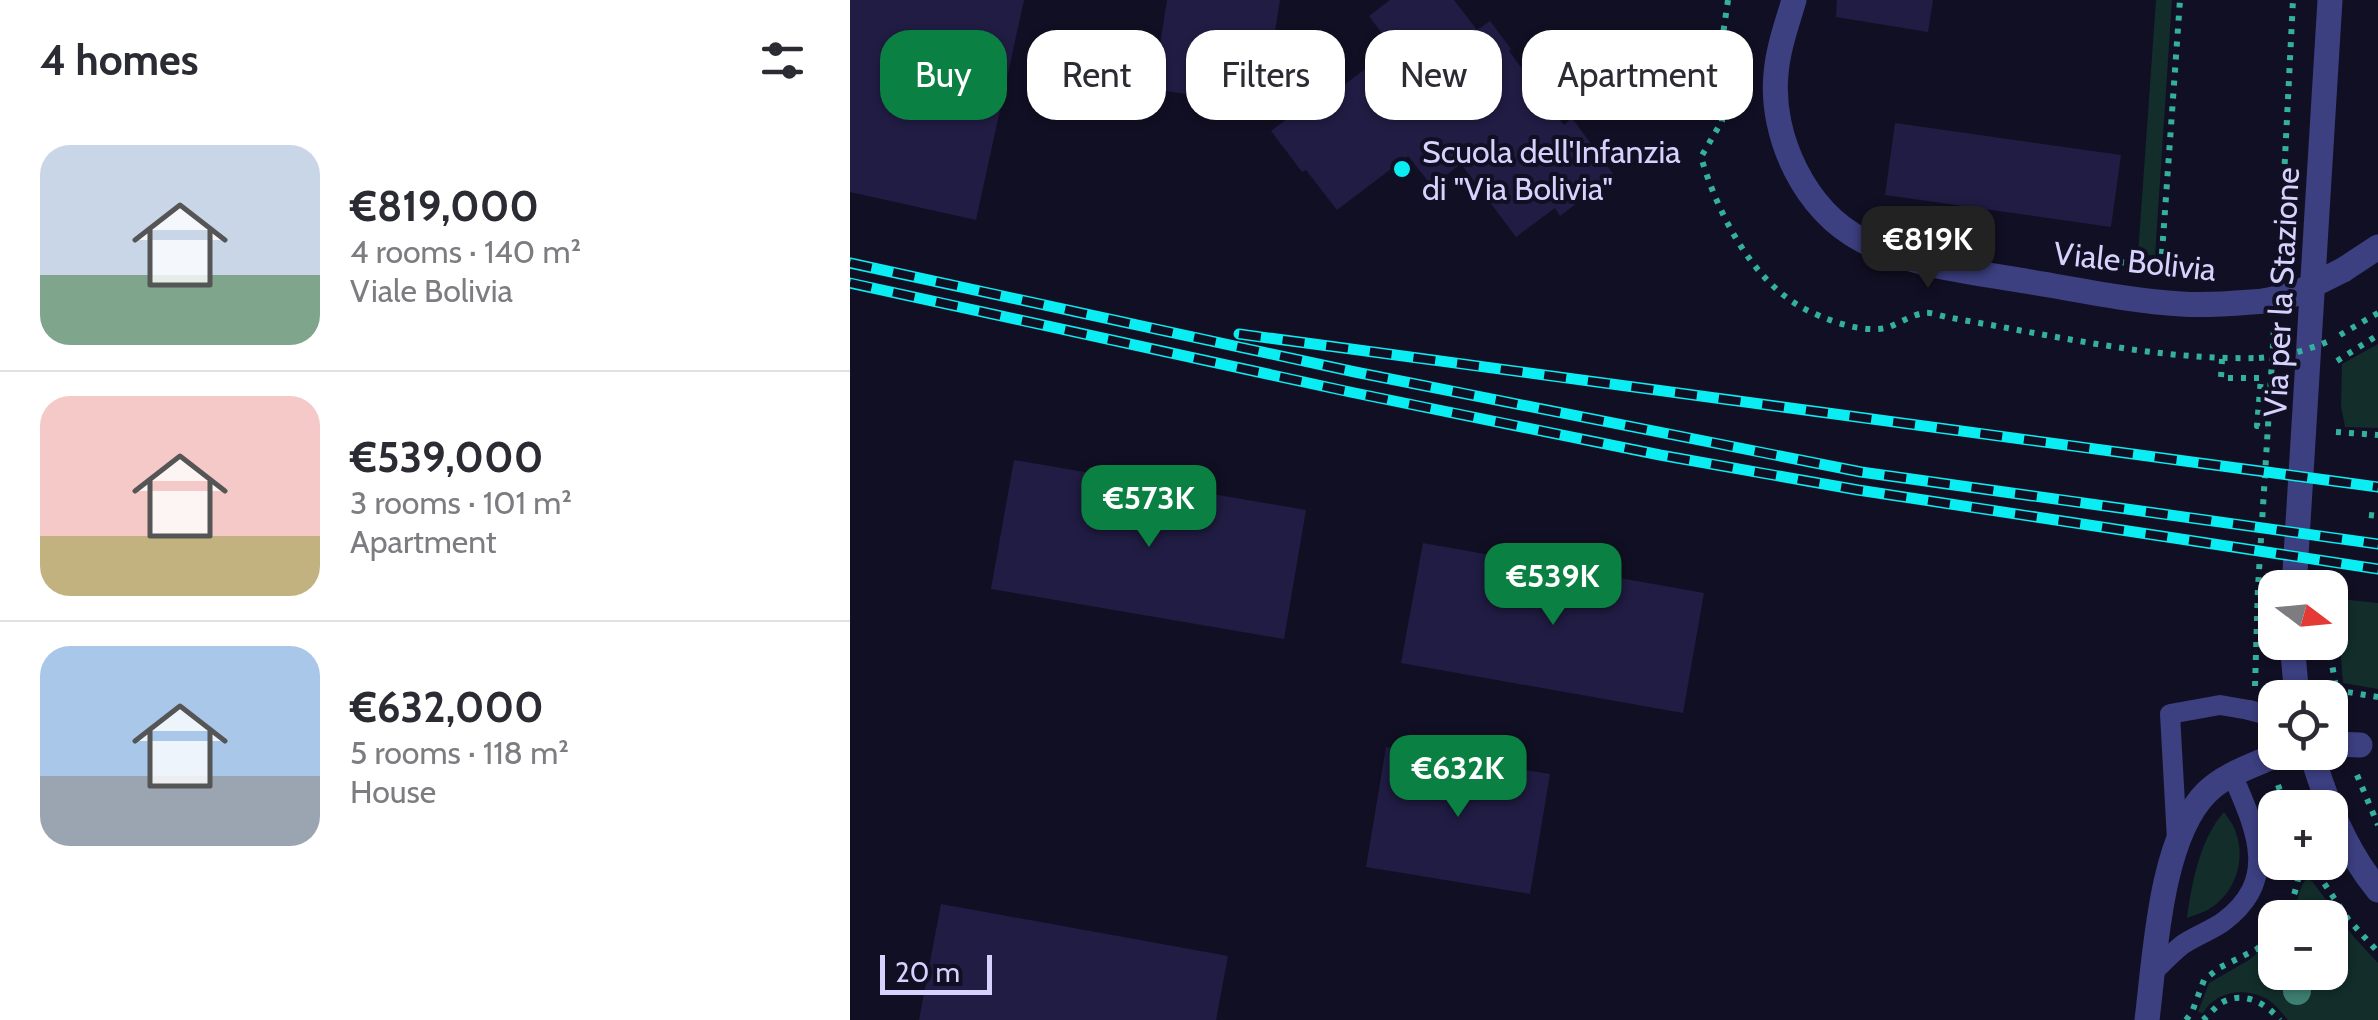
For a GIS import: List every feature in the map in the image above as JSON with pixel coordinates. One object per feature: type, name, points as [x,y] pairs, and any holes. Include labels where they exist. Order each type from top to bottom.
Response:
[{"type":"street","name":"Viale Bolivia","points":[[1775,0],[1780,47]]},
{"type":"street","name":"Viale Bolivia","points":[[1794,0],[1775,76],[1776,108],[1784,141],[1817,205],[1862,241],[1959,270],[2154,302],[2270,309],[2378,247]]},
{"type":"street","name":"Via per la Stazione","points":[[2295,570],[2330,0]]},
{"type":"street","points":[[2147,1020],[2161,912],[2177,840],[2191,811],[2208,791],[2232,774],[2258,763]]},
{"type":"street","points":[[2340,770],[2338,826],[2378,890]]},
{"type":"lane","points":[[2177,840],[2170,714],[2220,704],[2258,712]]},
{"type":"lane","points":[[2153,972],[2182,945],[2223,922],[2252,890],[2259,850],[2232,774]]},
{"type":"path","points":[[2161,267],[2180,0]]},
{"type":"path","points":[[2284,188],[2294,0]]},
{"type":"path","points":[[2259,570],[2270,309]]},
{"type":"path","points":[[2258,358],[2309,350],[2378,312]]},
{"type":"path","points":[[2356,348],[2378,335]]},
{"type":"path","points":[[2222,359],[2221,378],[2261,378],[2258,426],[2267,426]]},
{"type":"path","points":[[2336,432],[2378,435]]},
{"type":"path","points":[[2348,692],[2378,697]]},
{"type":"path","points":[[2346,774],[2372,775]]},
{"type":"path","points":[[2272,790],[2284,785]]},
{"type":"path","points":[[2322,880],[2348,919],[2378,952]]},
{"type":"path","points":[[2186,1020],[2204,980],[2258,948]]},
{"type":"path","points":[[2203,1020],[2220,1003],[2237,998],[2256,1000],[2280,1020]]},
{"type":"green space","points":[[2156,0],[2172,0],[2155,256],[2138,254]]},
{"type":"green space","points":[[2378,344],[2378,428],[2345,427],[2342,364]]},
{"type":"green space","points":[[2348,600],[2378,603],[2378,689],[2343,680],[2341,660],[2348,660]]},
{"type":"green space","points":[[2224,812],[2239,843],[2236,876],[2218,903],[2187,918],[2203,848]]},
{"type":"green space","points":[[2305,880],[2312,881],[2326,900],[2297,900]]},
{"type":"green space","points":[[2348,929],[2378,963],[2378,1020],[2288,1020],[2267,999],[2246,992],[2221,997],[2203,1013],[2198,1012],[2209,983],[2258,952],[2258,990],[2348,990]]},
{"type":"building","points":[[850,0],[1024,0],[1007,78],[1007,30],[880,30],[880,120],[998,120],[976,220],[850,192]]},
{"type":"building","points":[[1167,0],[1280,0],[1275,30],[1186,30],[1186,94],[1166,91],[1166,30],[1162,30]]},
{"type":"building","points":[[1390,0],[1454,0],[1477,30],[1380,30],[1369,16]]},
{"type":"building","points":[[1837,0],[1933,0],[1928,32],[1836,17]]},
{"type":"building","points":[[1490,21],[1497,30],[1477,30]]},
{"type":"building","points":[[1502,37],[1522,68],[1522,120],[1560,120],[1564,125],[1573,120],[1614,175],[1560,216],[1555,208],[1516,237],[1461,164],[1432,186],[1408,156],[1337,210],[1271,131],[1286,120],[1345,120],[1345,84],[1365,69],[1365,120],[1502,120]]},
{"type":"building","points":[[1895,123],[2121,155],[2111,227],[1885,195]]},
{"type":"building","points":[[1014,460],[1306,510],[1284,639],[991,589]]},
{"type":"building","points":[[1423,543],[1704,593],[1683,713],[1401,663]]},
{"type":"building","points":[[1386,747],[1550,774],[1530,894],[1366,867]]},
{"type":"building","points":[[941,904],[1228,956],[1216,1020],[919,1020]]},
{"type":"railway","points":[[850,263],[1355,372],[1861,472],[2378,544]]},
{"type":"railway","points":[[850,283],[1660,455],[1858,490],[2378,569]]},
{"type":"railway","points":[[1239,334],[2378,487]]},
{"type":"place","name":"Scuola dell'Infanzia di \"Via Bolivia\"","points":[[1402,169]]}]
